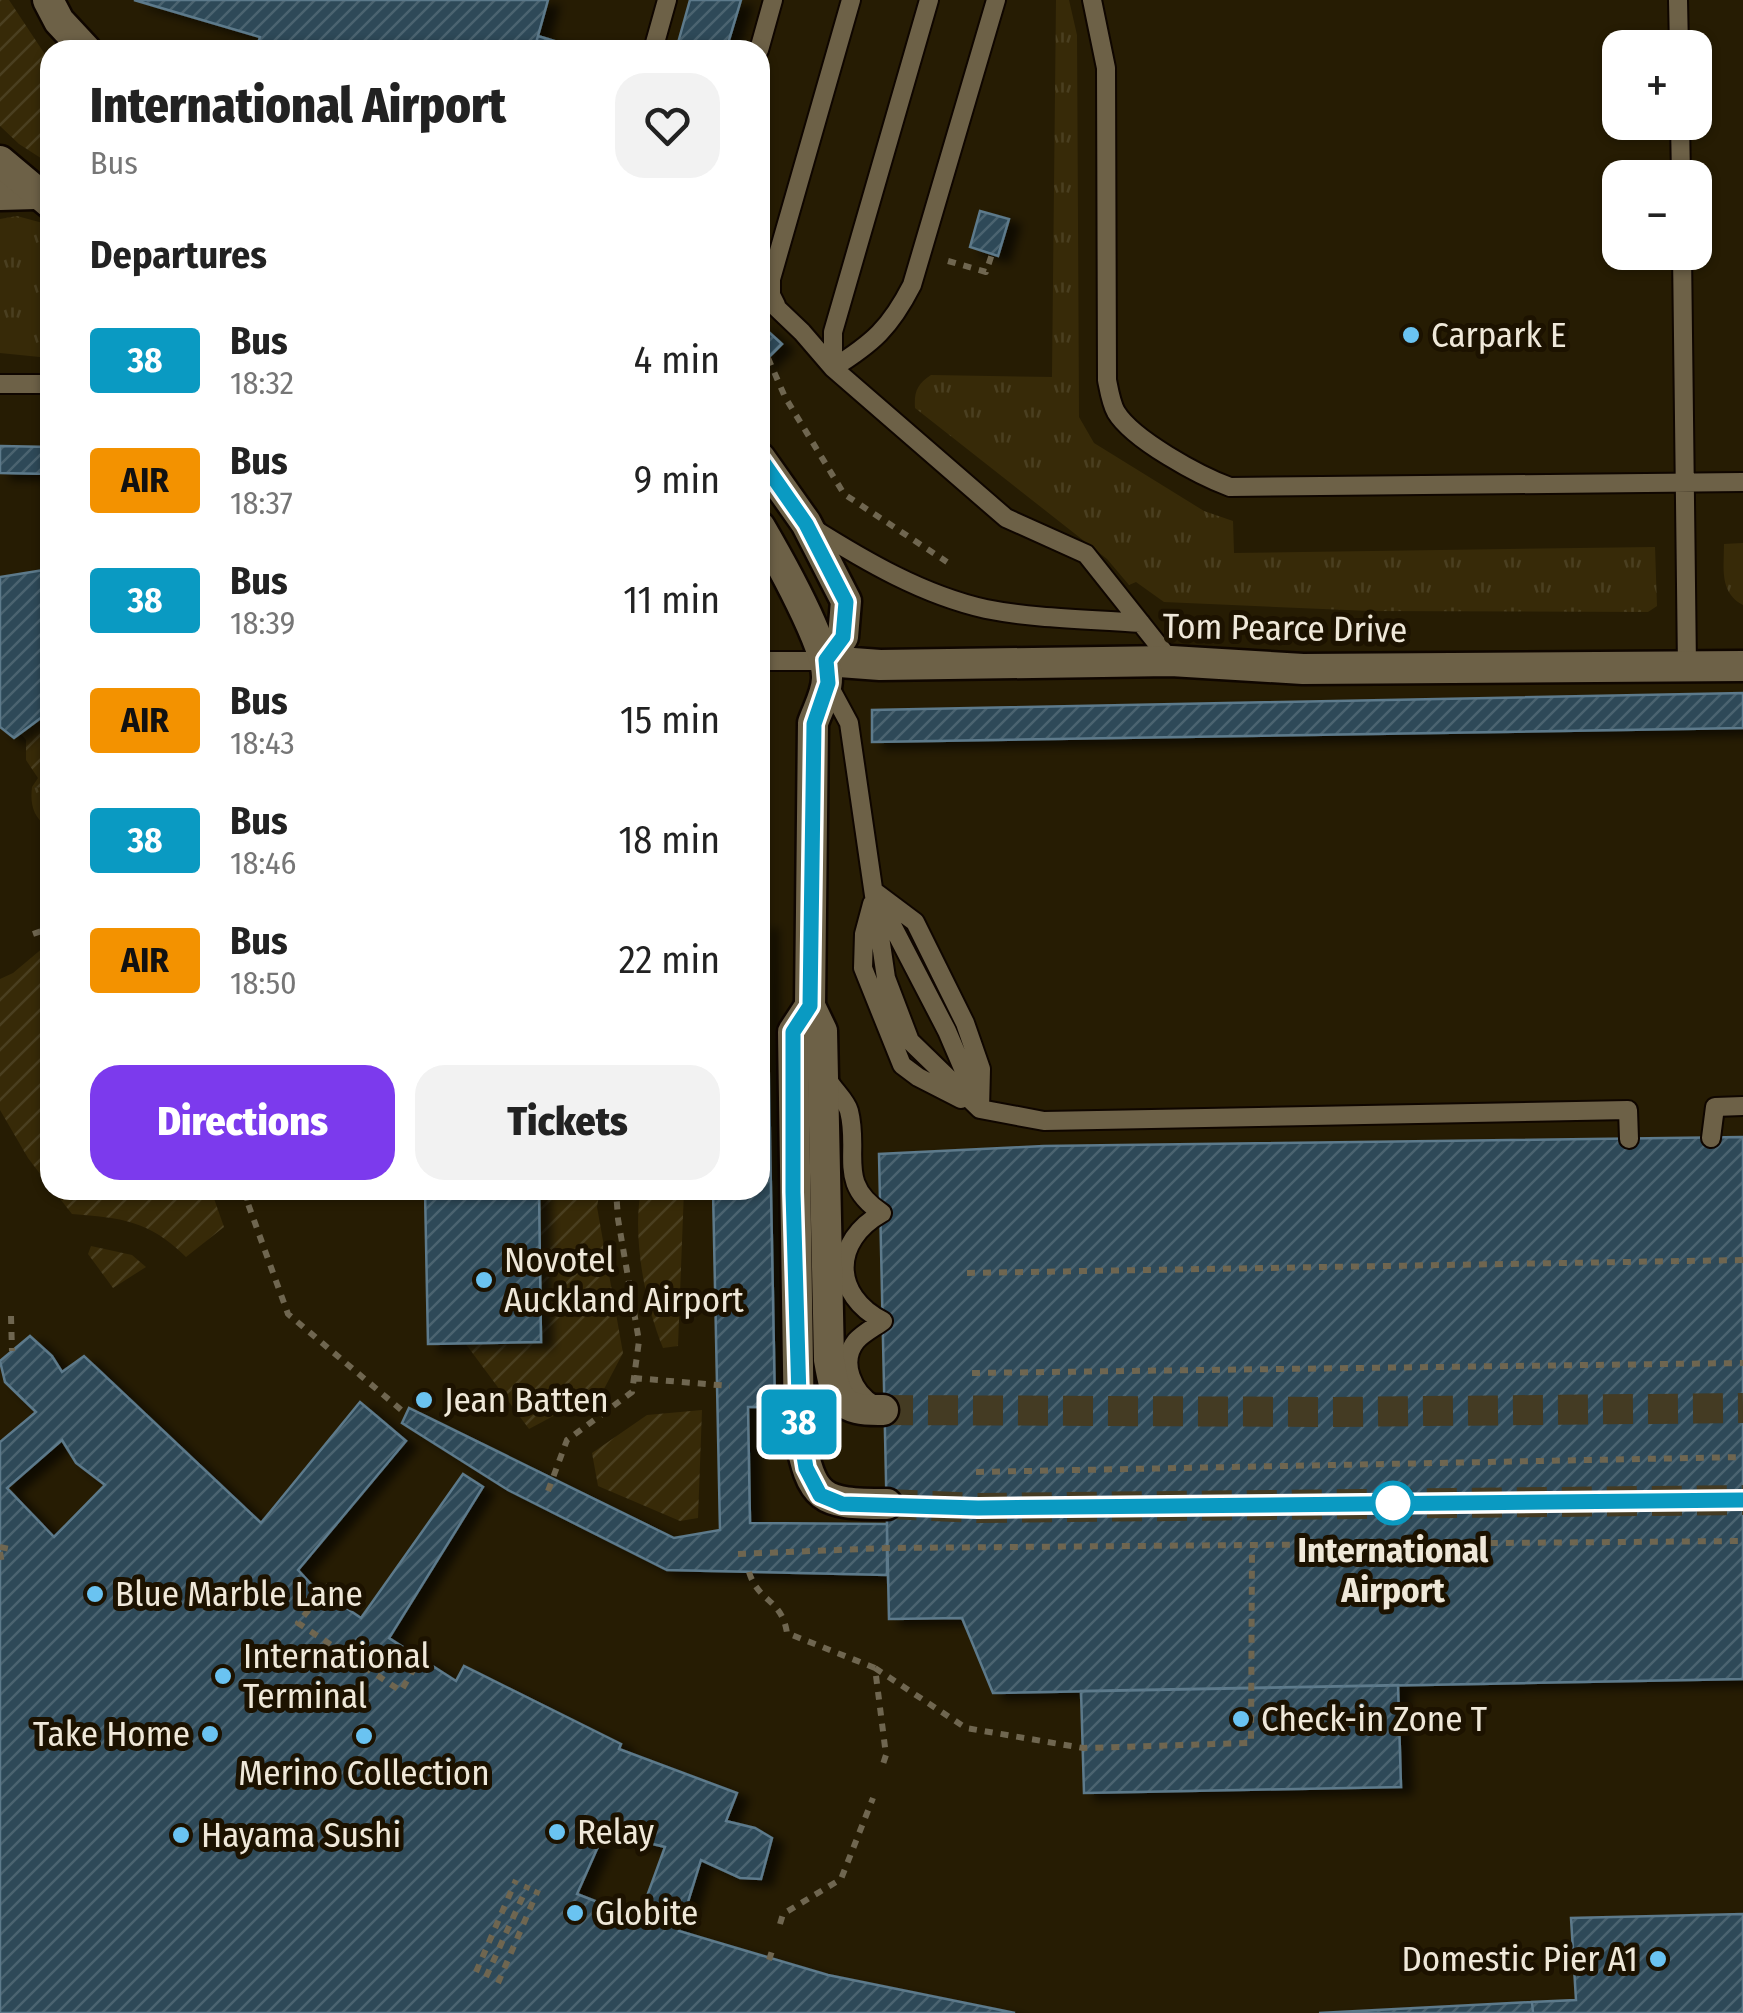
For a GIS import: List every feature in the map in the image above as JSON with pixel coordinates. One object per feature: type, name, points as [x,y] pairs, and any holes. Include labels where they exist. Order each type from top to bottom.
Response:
[{"type":"street","points":[[48,0],[59,21],[77,40]]},
{"type":"street","points":[[0,161],[40,196]]},
{"type":"street","points":[[0,195],[40,199]]},
{"type":"street","points":[[770,472],[806,524],[846,602],[843,637],[827,672],[814,724],[810,1006],[822,1031],[829,1360],[835,1391],[844,1404],[858,1410],[883,1410]]},
{"type":"street","points":[[770,545],[827,672]]},
{"type":"street","name":"Tom Pearce Drive","points":[[827,672],[880,666],[1171,661],[1304,669],[1743,666]]},
{"type":"street","points":[[810,1006],[793,1032],[800,1432],[806,1468],[820,1495],[842,1504],[886,1504]]},
{"type":"lane","points":[[656,40],[667,0]]},
{"type":"lane","points":[[762,40],[773,0]]},
{"type":"lane","points":[[779,310],[771,294],[771,279],[851,0]]},
{"type":"lane","points":[[832,368],[833,332],[929,0]]},
{"type":"lane","points":[[832,368],[872,344],[896,317],[912,285],[996,0]]},
{"type":"lane","points":[[1092,0],[1106,68],[1107,380],[1115,411],[1132,429],[1197,475],[1230,487],[1743,482]]},
{"type":"lane","points":[[1678,0],[1679,30]]},
{"type":"lane","points":[[1682,270],[1687,668]]},
{"type":"lane","points":[[770,301],[832,368],[1006,518],[1086,554],[1171,661]]},
{"type":"lane","points":[[0,384],[40,384]]},
{"type":"lane","points":[[806,524],[867,562],[925,589],[986,608],[1141,624]]},
{"type":"lane","points":[[770,663],[827,672],[849,723],[886,978],[910,1041],[980,1108],[1044,1121],[1628,1110],[1628,1139]]},
{"type":"lane","points":[[875,892],[947,1031],[980,1108]]},
{"type":"lane","points":[[823,1068],[833,1090],[849,1109],[852,1178],[857,1189],[882,1213],[854,1234],[846,1260],[851,1296],[884,1321],[856,1342],[848,1364],[858,1392],[883,1410]]},
{"type":"lane","points":[[1711,1138],[1714,1107],[1743,1106]]},
{"type":"path","points":[[936,258],[986,272],[992,254]]},
{"type":"path","points":[[770,362],[785,396],[844,494],[956,568]]},
{"type":"path","points":[[33,934],[40,932]]},
{"type":"path","points":[[245,1200],[288,1314],[406,1414]]},
{"type":"path","points":[[548,1491],[567,1440],[632,1392],[639,1340],[617,1200]]},
{"type":"path","points":[[967,1272],[1743,1260]]},
{"type":"path","points":[[11,1316],[12,1351]]},
{"type":"path","points":[[972,1373],[1743,1364]]},
{"type":"path","points":[[634,1378],[730,1386]]},
{"type":"path","points":[[976,1472],[1743,1458]]},
{"type":"path","points":[[738,1554],[887,1548],[1743,1541]]},
{"type":"path","points":[[749,1572],[754,1586],[784,1613],[787,1633],[875,1668],[966,1728],[1083,1748],[1251,1743],[1252,1546]]},
{"type":"path","points":[[2,1564],[0,1550],[15,1550]]},
{"type":"path","points":[[329,1586],[298,1623],[402,1691],[423,1653]]},
{"type":"path","points":[[875,1668],[886,1755],[883,1764]]},
{"type":"path","points":[[780,1924],[783,1914],[841,1880],[873,1798]]},
{"type":"path","points":[[476,1972],[516,1880]]},
{"type":"path","points":[[486,1977],[528,1886]]},
{"type":"path","points":[[498,1982],[538,1890]]},
{"type":"path","points":[[769,1960],[772,1950]]},
{"type":"green space","points":[[0,0],[9,0],[40,47],[40,158],[0,126]]},
{"type":"green space","points":[[1056,0],[1069,0],[1077,35],[1079,417],[1094,443],[1204,511],[1233,521],[1234,553],[1655,547],[1657,606],[1648,612],[1370,611],[1164,602],[1136,582],[1129,585],[1107,559],[915,408],[917,389],[931,375],[1052,377]]},
{"type":"green space","points":[[17,216],[40,222],[40,357],[0,353],[0,219]]},
{"type":"green space","points":[[1743,543],[1743,605],[1726,586],[1724,544]]},
{"type":"green space","points":[[40,718],[40,788],[32,787],[38,778],[26,760],[26,740],[20,733]]},
{"type":"green space","points":[[32,787],[40,788],[40,820],[33,809]]},
{"type":"green space","points":[[40,950],[40,1174],[0,1110],[0,979]]},
{"type":"green space","points":[[61,1200],[215,1200],[224,1227],[186,1257],[159,1235],[134,1223],[72,1214]]},
{"type":"green space","points":[[539,1200],[598,1200],[623,1353],[604,1389],[529,1429],[465,1343],[541,1342]]},
{"type":"green space","points":[[640,1200],[684,1200],[678,1346],[663,1348],[651,1311],[639,1249]]},
{"type":"green space","points":[[91,1246],[132,1255],[146,1267],[113,1288],[88,1254]]},
{"type":"green space","points":[[702,1410],[698,1518],[680,1521],[598,1486],[592,1453],[647,1415]]},
{"type":"building","points":[[134,0],[548,0],[537,40],[259,40],[260,37]]},
{"type":"building","points":[[690,0],[741,0],[729,40],[679,40]]},
{"type":"building","points":[[980,211],[1009,219],[998,256],[970,247]]},
{"type":"building","points":[[770,333],[782,344],[770,356]]},
{"type":"building","points":[[0,446],[40,447],[40,474],[0,473]]},
{"type":"building","points":[[40,571],[40,718],[14,738],[0,727],[0,577]]},
{"type":"building","points":[[1743,693],[1743,728],[872,742],[872,710]]},
{"type":"building","points":[[1743,1137],[1743,1679],[993,1693],[962,1618],[889,1619],[879,1154],[1044,1146]]},
{"type":"building","points":[[770,1138],[775,1407],[748,1407],[750,1523],[887,1524],[887,1575],[667,1570],[508,1490],[402,1423],[409,1408],[674,1538],[720,1530],[713,1200],[770,1200]]},
{"type":"building","name":"Novotel Auckland Airport","points":[[425,1200],[539,1200],[541,1342],[428,1344]]},
{"type":"building","name":"International Terminal","points":[[30,1336],[52,1356],[62,1372],[84,1356],[261,1523],[360,1402],[406,1441],[298,1570],[311,1584],[361,1618],[463,1474],[483,1487],[389,1638],[456,1681],[464,1666],[621,1744],[619,1749],[737,1793],[726,1821],[755,1828],[772,1838],[761,1879],[740,1878],[701,1860],[679,1931],[828,1975],[1015,2013],[0,2013],[0,1442],[36,1412],[5,1382],[0,1361]],"holes":[[[62,1440],[76,1463],[105,1485],[54,1537],[7,1488]],[[608,1824],[624,1837],[665,1847],[639,1918],[577,1894]]]},
{"type":"building","name":"Check-in Zone T","points":[[1398,1685],[1401,1787],[1084,1793],[1081,1691]]},
{"type":"building","name":"Domestic Pier A1","points":[[1743,1914],[1743,2013],[1533,2013],[1532,2002],[1576,2000],[1571,1918]]},
{"type":"building","points":[[1532,2002],[1533,2013],[1319,2013]]},
{"type":"tunnel","points":[[883,1410],[1333,1412],[1743,1408]]},
{"type":"tunnel","points":[[887,1504],[978,1508],[1743,1500]]},
{"type":"bus line","name":"38","points":[[770,472],[806,524],[846,602],[843,637],[826,660],[828,683],[814,724],[810,1006],[793,1032],[800,1432],[806,1468],[820,1495],[842,1504],[978,1508],[1743,1500]]},
{"type":"place","name":"Carpark E","points":[[1411,335]]},
{"type":"place","name":"Novotel Auckland Airport","points":[[484,1280]]},
{"type":"place","name":"Jean Batten","points":[[424,1400]]},
{"type":"place","name":"International Airport","points":[[1393,1503]]},
{"type":"place","name":"Blue Marble Lane","points":[[95,1594]]},
{"type":"place","name":"International Terminal","points":[[223,1676]]},
{"type":"place","name":"Check-in Zone T","points":[[1241,1719]]},
{"type":"place","name":"Take Home","points":[[210,1734]]},
{"type":"place","name":"Merino Collection","points":[[364,1736]]},
{"type":"place","name":"Relay","points":[[557,1832]]},
{"type":"place","name":"Hayama Sushi","points":[[181,1835]]},
{"type":"place","name":"Globite","points":[[575,1913]]},
{"type":"place","name":"Domestic Pier A1","points":[[1658,1959]]}]
